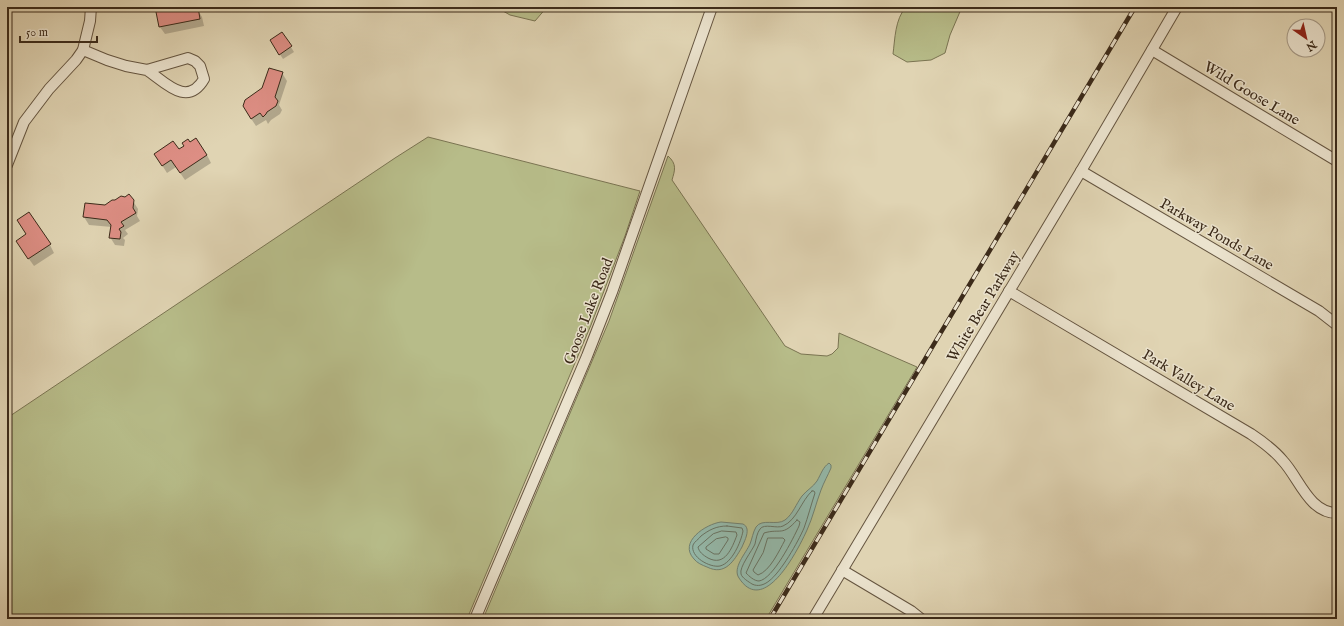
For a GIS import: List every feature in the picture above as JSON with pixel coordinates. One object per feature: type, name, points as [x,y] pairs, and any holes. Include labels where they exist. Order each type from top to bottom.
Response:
[{"type":"street","points":[[7,165],[15,148],[19,133],[28,116],[83,50],[90,21],[90,7]]},
{"type":"street","name":"Goose Lake Road","points":[[475,619],[587,356],[612,292],[712,7]]},
{"type":"street","name":"White Bear Parkway","points":[[812,619],[1081,171],[1177,7]]},
{"type":"street","points":[[83,50],[113,62],[147,70],[178,92],[187,93],[195,90],[200,86],[204,79],[200,66],[195,60],[188,58],[147,70]]},
{"type":"street","name":"Wild Goose Lane","points":[[1152,50],[1337,161]]},
{"type":"street","name":"Parkway Ponds Lane","points":[[1081,171],[1319,311],[1337,325]]},
{"type":"street","name":"Park Valley Lane","points":[[1009,291],[1251,434],[1269,447],[1283,460],[1315,505],[1323,510],[1337,513]]},
{"type":"street","points":[[842,570],[911,611],[921,619]]},
{"type":"green space","points":[[496,7],[547,7],[535,21],[510,15]]},
{"type":"green space","points":[[906,7],[962,7],[950,35],[945,53],[931,60],[907,62],[893,54],[898,23],[902,12]]},
{"type":"green space","points":[[428,137],[640,191],[625,236],[591,325],[467,619],[7,619],[7,418]]},
{"type":"green space","points":[[668,156],[674,164],[672,180],[785,346],[801,354],[827,356],[832,354],[838,348],[839,333],[917,367],[766,619],[483,619],[609,321]]},
{"type":"water","points":[[829,463],[831,468],[821,490],[809,525],[803,539],[788,564],[779,576],[769,585],[759,590],[749,588],[739,578],[737,570],[740,561],[750,544],[756,527],[759,524],[766,522],[782,522],[788,518],[802,496],[817,481]]},
{"type":"water","points":[[721,522],[743,524],[747,529],[747,534],[736,557],[728,566],[719,570],[698,563],[690,553],[689,546],[696,535],[702,530],[715,523]]},
{"type":"building","points":[[155,7],[187,7],[187,10],[198,7],[200,19],[159,27]]},
{"type":"building","points":[[282,32],[292,46],[279,55],[270,40]]},
{"type":"building","points":[[269,68],[283,72],[275,97],[278,101],[276,106],[267,112],[263,117],[260,113],[251,119],[243,106],[245,100],[262,88]]},
{"type":"building","points":[[196,138],[207,155],[180,173],[171,160],[162,166],[154,154],[173,141],[179,149],[184,146],[182,143],[188,139],[190,142]]},
{"type":"building","points":[[129,194],[134,200],[133,208],[136,213],[121,222],[124,226],[119,229],[121,232],[120,239],[109,238],[111,225],[107,220],[83,217],[85,203],[105,205],[112,200],[115,200],[121,196],[125,197]]},
{"type":"building","points":[[29,212],[51,244],[28,259],[16,241],[26,234],[17,220]]},
{"type":"railway","points":[[770,619],[1135,7]]}]
